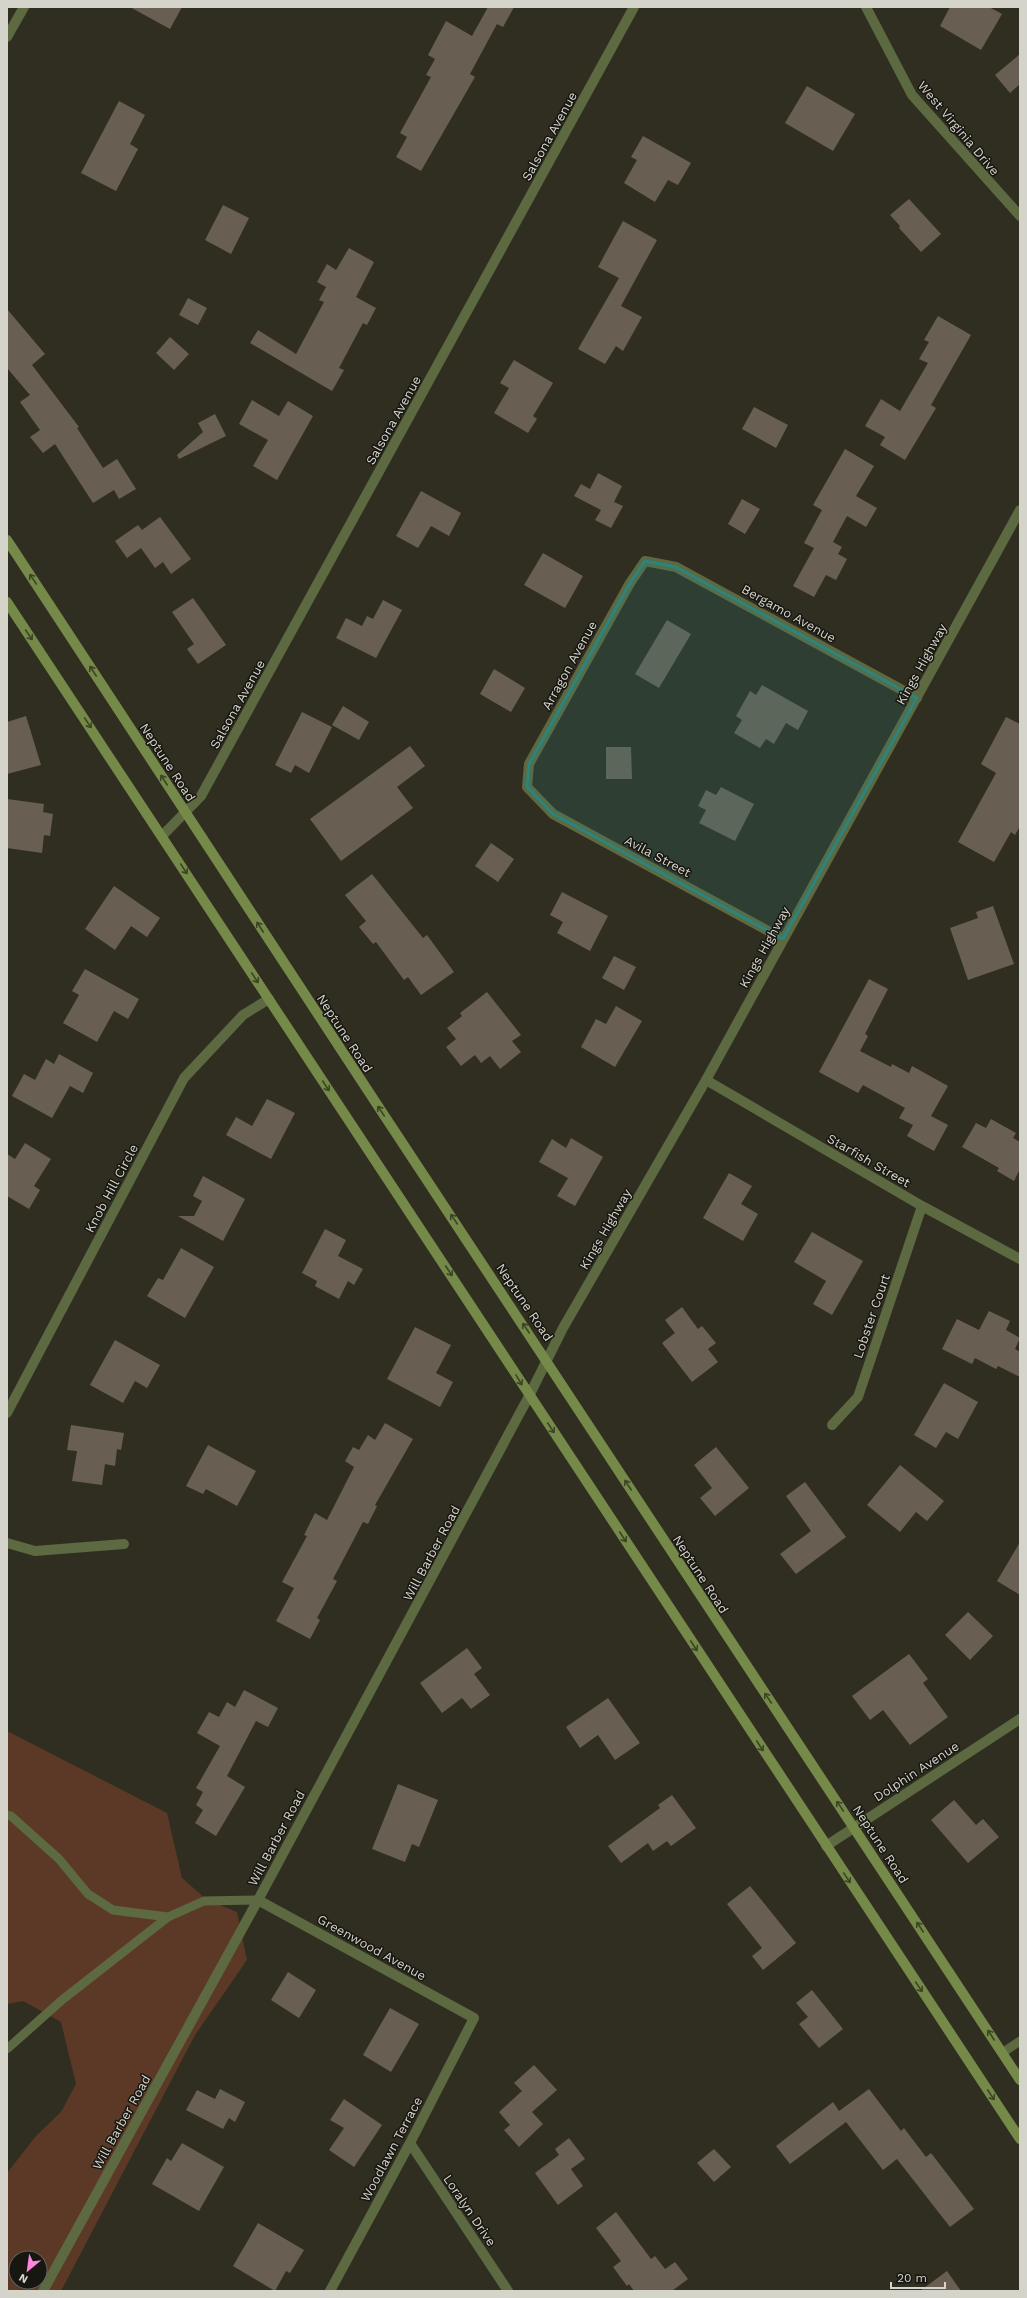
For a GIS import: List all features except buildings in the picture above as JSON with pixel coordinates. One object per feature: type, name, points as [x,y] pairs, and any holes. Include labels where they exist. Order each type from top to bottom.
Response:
[{"type":"main road","name":"Neptune Road","points":[[7,540],[185,812],[548,1360],[702,1600],[854,1827],[1020,2080]]},
{"type":"main road","points":[[7,602],[1020,2139]]},
{"type":"street","points":[[7,37],[24,7]]},
{"type":"street","name":"Salsona Avenue","points":[[162,836],[201,796],[634,7]]},
{"type":"street","name":"West Virginia Drive","points":[[866,7],[912,95],[1020,216]]},
{"type":"street","name":"Kings Highway","points":[[529,1396],[563,1328],[706,1080],[1020,510]]},
{"type":"street","name":"Bergamo Avenue","points":[[646,560],[676,567],[917,698]]},
{"type":"street","name":"Arragon Avenue","points":[[527,786],[529,764],[630,583],[646,560]]},
{"type":"street","name":"Avila Street","points":[[527,786],[553,814],[784,939]]},
{"type":"street","name":"Knob Hill Circle","points":[[7,1413],[184,1078],[243,1015],[269,999]]},
{"type":"street","name":"Starfish Street","points":[[706,1080],[922,1206],[1020,1259]]},
{"type":"street","name":"Lobster Court","points":[[832,1425],[858,1397],[922,1206]]},
{"type":"street","name":"Will Barber Road","points":[[43,2291],[258,1900],[529,1396]]},
{"type":"street","points":[[7,1543],[35,1551],[124,1544]]},
{"type":"street","name":"Dolphin Avenue","points":[[826,1846],[1020,1719]]},
{"type":"street","name":"Greenwood Avenue","points":[[258,1900],[474,2018]]},
{"type":"street","name":"Woodlawn Terrace","points":[[330,2291],[410,2143],[474,2018]]},
{"type":"street","name":"Loralyn Drive","points":[[410,2143],[508,2291]]},
{"type":"lane","points":[[7,1815],[11,1816],[59,1859],[88,1894],[113,1910],[168,1917]]},
{"type":"lane","points":[[7,2049],[62,2000],[168,1917],[204,1901],[258,1900]]},
{"type":"lane","points":[[1002,2053],[1020,2041]]},
{"type":"highlighted area","points":[[645,561],[676,567],[917,698],[783,939],[553,814],[527,787],[529,764],[630,583]]},
{"type":"shaded area","points":[[7,1731],[167,1813],[182,1878],[207,1900],[237,1912],[247,1960],[195,2035],[61,2291],[7,2291],[7,2173],[36,2136],[61,2112],[76,2084],[61,2022],[23,2001],[7,2004]]}]
